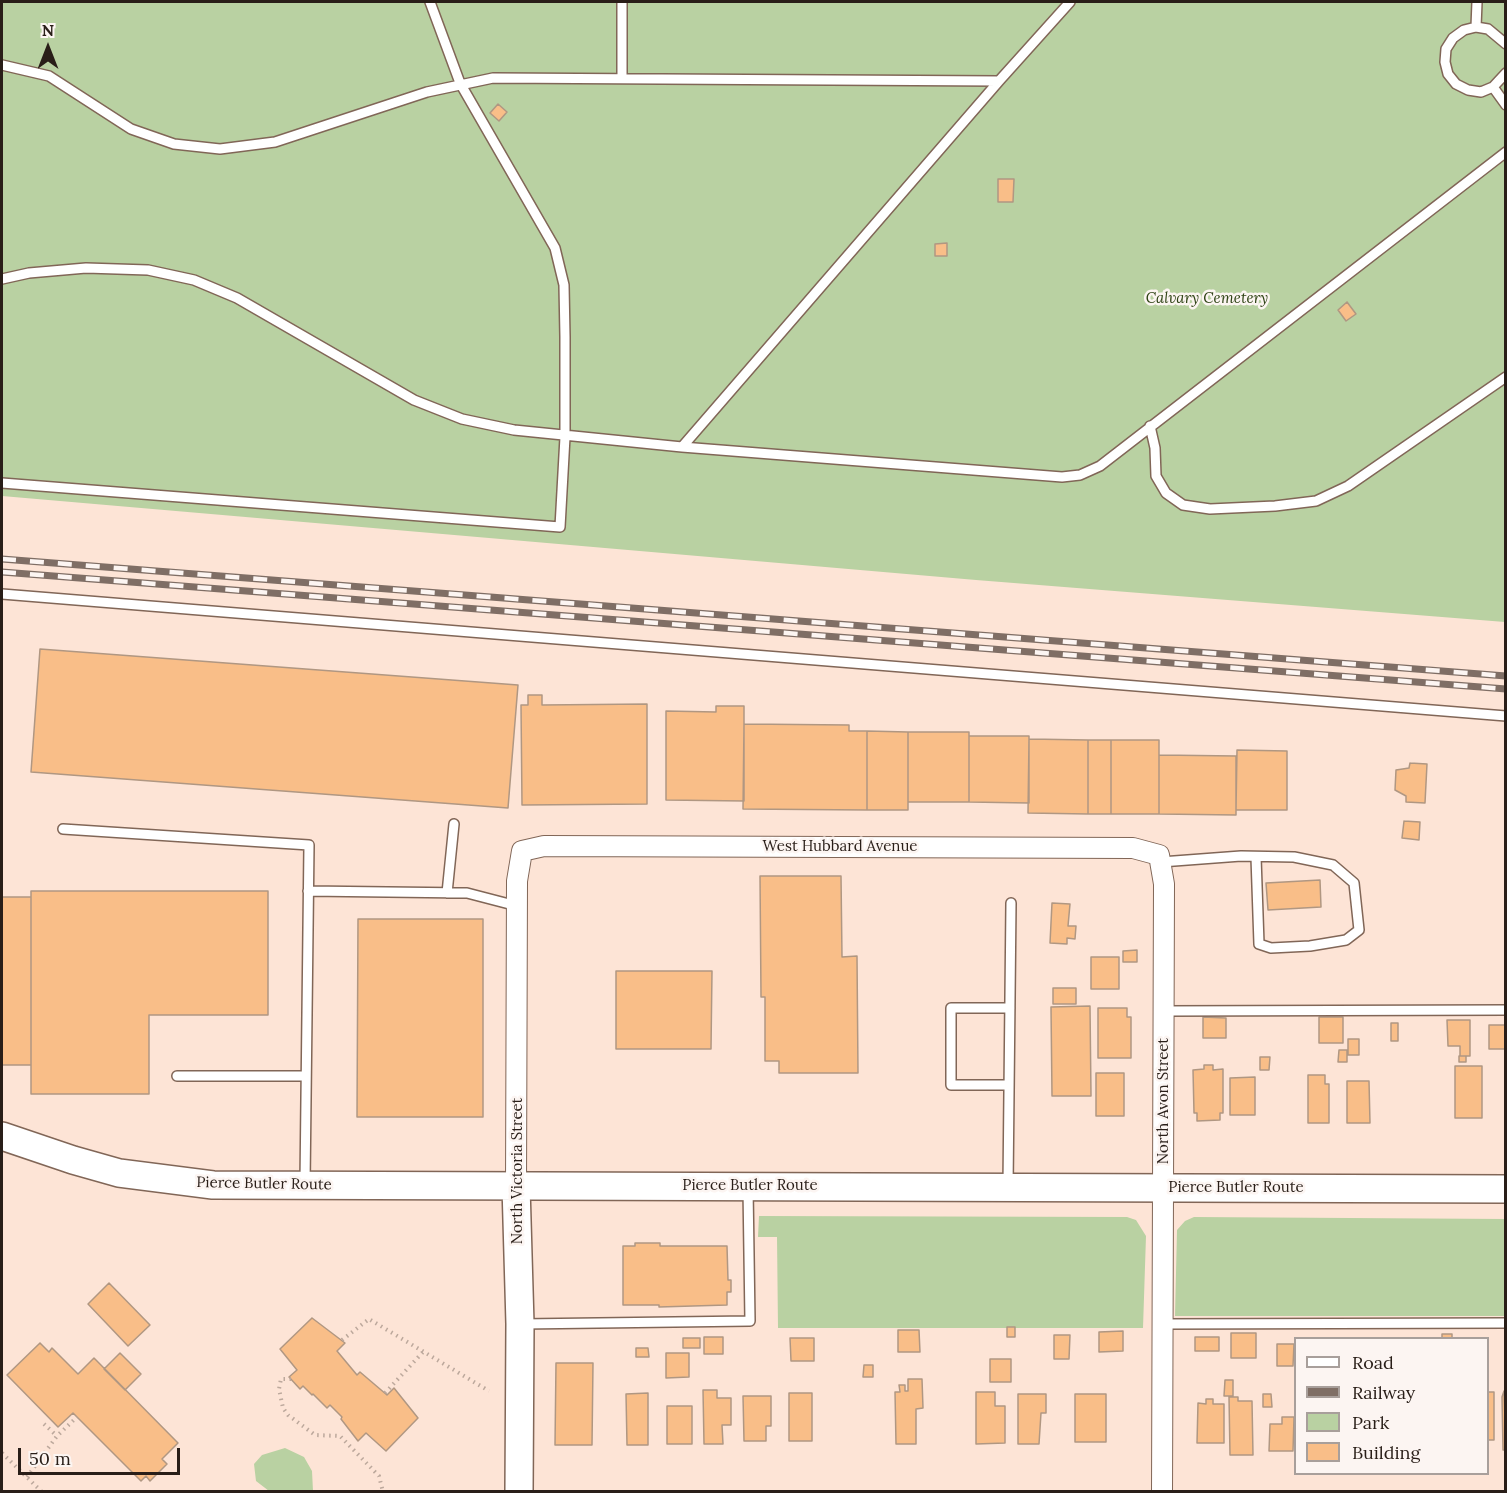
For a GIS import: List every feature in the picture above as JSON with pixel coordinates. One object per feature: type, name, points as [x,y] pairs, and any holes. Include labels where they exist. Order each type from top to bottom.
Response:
[{"type":"main road","name":"Pierce Butler Route","points":[[2,1136],[119,1173],[213,1185],[1506,1190]]},
{"type":"main road","name":"North Victoria Street","points":[[516,1186],[520,1324],[519,1491]]},
{"type":"street","name":"West Hubbard Avenue","points":[[522,851],[544,846],[1132,848],[1160,858]]},
{"type":"street","name":"North Victoria Street","points":[[516,1186],[517,906],[518,864],[522,851]]},
{"type":"street","name":"North Avon Street","points":[[1160,858],[1164,884],[1162,1491]]},
{"type":"lane","points":[[2,483],[560,527],[565,437],[564,285],[555,248],[460,83],[430,2]]},
{"type":"lane","points":[[622,2],[622,78]]},
{"type":"lane","points":[[682,447],[1070,2]]},
{"type":"lane","points":[[1476,27],[1477,2]]},
{"type":"lane","points":[[1506,44],[1488,29],[1476,27],[1464,30],[1453,38],[1446,49],[1444,62],[1452,79],[1468,90],[1481,92],[1493,87],[1506,73]]},
{"type":"lane","points":[[2,65],[49,76],[131,129],[174,144],[220,149],[275,142],[427,92],[460,83],[493,78],[999,81]]},
{"type":"lane","points":[[1493,87],[1506,105]]},
{"type":"lane","points":[[2,279],[29,273],[86,268],[148,270],[194,280],[237,298],[414,400],[462,419],[514,430],[565,437],[1062,477],[1080,475],[1100,466],[1506,153]]},
{"type":"lane","points":[[1150,426],[1155,448],[1156,476],[1166,493],[1183,505],[1210,509],[1316,501],[1348,486],[1506,376]]},
{"type":"lane","points":[[2,594],[1506,716]]},
{"type":"lane","points":[[447,893],[454,824]]},
{"type":"lane","points":[[63,829],[309,845],[305,1186]]},
{"type":"lane","points":[[1160,858],[1256,857],[1294,857],[1333,865],[1354,883],[1359,930],[1346,940],[1310,946],[1271,948],[1259,944],[1256,857]]},
{"type":"lane","points":[[308,891],[467,893],[517,906]]},
{"type":"lane","points":[[1008,1187],[1011,903]]},
{"type":"lane","points":[[1009,1085],[951,1085],[951,1008],[1010,1008]]},
{"type":"lane","points":[[1164,1011],[1506,1010]]},
{"type":"lane","points":[[177,1076],[306,1076]]},
{"type":"lane","points":[[520,1324],[750,1322],[747,1186]]},
{"type":"lane","points":[[1163,1324],[1506,1323]]},
{"type":"path","points":[[342,1340],[369,1318],[489,1391]]},
{"type":"path","points":[[385,1393],[423,1352]]},
{"type":"path","points":[[291,1379],[280,1379],[279,1389],[283,1408],[288,1415],[315,1435],[340,1436],[379,1476],[382,1491]]},
{"type":"path","points":[[27,1477],[57,1436],[77,1417]]},
{"type":"path","points":[[44,1424],[57,1436]]},
{"type":"path","points":[[2,1453],[42,1491]]},
{"type":"green space","name":"Calvary Cemetery","points":[[2,2],[1505,2],[1505,622],[976,580],[2,496]]},
{"type":"green space","points":[[759,1216],[1127,1217],[1136,1220],[1146,1236],[1143,1328],[778,1328],[777,1237],[758,1237]]},
{"type":"green space","points":[[1194,1217],[1505,1219],[1505,1316],[1175,1316],[1177,1230],[1185,1221]]},
{"type":"green space","points":[[285,1448],[304,1457],[312,1471],[313,1491],[269,1491],[256,1481],[254,1464],[262,1455]]},
{"type":"building","points":[[498,104],[507,112],[499,121],[490,113]]},
{"type":"building","points":[[998,179],[1014,179],[1013,202],[998,202]]},
{"type":"building","points":[[947,243],[947,256],[935,256],[935,244]]},
{"type":"building","points":[[1347,302],[1356,314],[1346,321],[1338,310]]},
{"type":"building","points":[[40,649],[518,685],[508,808],[31,772]]},
{"type":"building","points":[[528,695],[542,695],[542,705],[647,704],[647,804],[522,805],[521,705],[528,705]]},
{"type":"building","points":[[716,706],[744,706],[744,801],[666,800],[666,711],[716,712]]},
{"type":"building","points":[[744,724],[849,725],[849,731],[867,731],[867,810],[743,809]]},
{"type":"building","points":[[867,731],[908,732],[908,810],[867,810]]},
{"type":"building","points":[[908,732],[969,732],[969,802],[908,802]]},
{"type":"building","points":[[969,736],[1029,736],[1029,803],[969,802]]},
{"type":"building","points":[[1029,739],[1088,740],[1088,814],[1028,813]]},
{"type":"building","points":[[1088,740],[1111,740],[1111,814],[1088,814]]},
{"type":"building","points":[[1111,740],[1159,740],[1159,814],[1111,814]]},
{"type":"building","points":[[1237,750],[1287,751],[1287,810],[1236,810]]},
{"type":"building","points":[[1159,755],[1236,756],[1236,815],[1159,814]]},
{"type":"building","points":[[1410,763],[1427,764],[1425,803],[1406,802],[1406,796],[1395,790],[1396,770],[1409,768]]},
{"type":"building","points":[[1404,821],[1420,822],[1419,840],[1402,838]]},
{"type":"building","points":[[760,876],[841,876],[842,957],[857,956],[858,1073],[779,1073],[779,1061],[765,1061],[765,997],[761,997]]},
{"type":"building","points":[[1320,880],[1321,907],[1268,910],[1266,883]]},
{"type":"building","points":[[31,891],[268,891],[268,1015],[149,1015],[149,1094],[31,1094]]},
{"type":"building","points":[[2,897],[31,897],[31,1065],[2,1065]]},
{"type":"building","points":[[1052,903],[1070,904],[1068,926],[1076,926],[1075,939],[1067,938],[1067,944],[1050,943]]},
{"type":"building","points":[[358,919],[483,919],[483,1117],[357,1117]]},
{"type":"building","points":[[1137,950],[1137,962],[1123,962],[1123,951]]},
{"type":"building","points":[[1091,957],[1119,957],[1119,989],[1091,989]]},
{"type":"building","points":[[616,971],[712,971],[711,1049],[616,1049]]},
{"type":"building","points":[[1053,988],[1076,988],[1076,1004],[1053,1004]]},
{"type":"building","points":[[1090,1006],[1091,1096],[1052,1096],[1051,1007]]},
{"type":"building","points":[[1098,1008],[1127,1008],[1127,1017],[1131,1017],[1131,1058],[1098,1058]]},
{"type":"building","points":[[1203,1017],[1226,1018],[1226,1038],[1203,1038]]},
{"type":"building","points":[[1319,1017],[1343,1017],[1343,1043],[1319,1043]]},
{"type":"building","points":[[1447,1020],[1470,1020],[1470,1056],[1460,1056],[1460,1046],[1448,1046]]},
{"type":"building","points":[[1391,1023],[1398,1023],[1398,1041],[1391,1041]]},
{"type":"building","points":[[1489,1025],[1506,1025],[1506,1049],[1489,1049]]},
{"type":"building","points":[[1348,1039],[1359,1039],[1359,1055],[1348,1055]]},
{"type":"building","points":[[1339,1050],[1347,1050],[1347,1062],[1338,1062]]},
{"type":"building","points":[[1459,1056],[1466,1056],[1466,1062],[1459,1062]]},
{"type":"building","points":[[1260,1057],[1270,1057],[1269,1070],[1260,1070]]},
{"type":"building","points":[[1204,1065],[1213,1065],[1213,1070],[1223,1069],[1223,1113],[1220,1113],[1220,1120],[1197,1121],[1197,1113],[1194,1113],[1193,1070],[1204,1069]]},
{"type":"building","points":[[1455,1066],[1482,1066],[1482,1118],[1455,1118]]},
{"type":"building","points":[[1096,1073],[1124,1073],[1124,1116],[1096,1116]]},
{"type":"building","points":[[1308,1075],[1325,1075],[1325,1084],[1329,1084],[1329,1123],[1308,1123]]},
{"type":"building","points":[[1255,1077],[1255,1115],[1230,1115],[1230,1078]]},
{"type":"building","points":[[1347,1081],[1369,1081],[1370,1123],[1347,1123]]},
{"type":"building","points":[[635,1243],[660,1243],[660,1246],[727,1246],[728,1280],[731,1280],[731,1292],[727,1292],[727,1305],[659,1307],[659,1305],[623,1305],[623,1246],[635,1246]]},
{"type":"building","points":[[109,1283],[150,1325],[128,1346],[88,1304]]},
{"type":"building","points":[[312,1318],[345,1343],[337,1351],[357,1375],[360,1372],[387,1395],[394,1388],[418,1418],[386,1451],[366,1433],[358,1441],[341,1419],[342,1417],[330,1405],[327,1408],[303,1386],[300,1389],[289,1377],[297,1370],[280,1349]]},
{"type":"building","points":[[1007,1327],[1015,1327],[1015,1337],[1007,1337]]},
{"type":"building","points":[[898,1330],[919,1330],[920,1352],[898,1352]]},
{"type":"building","points":[[1123,1331],[1123,1351],[1099,1352],[1099,1332]]},
{"type":"building","points":[[1231,1333],[1256,1333],[1256,1358],[1231,1358]]},
{"type":"building","points":[[1442,1334],[1452,1334],[1452,1337],[1442,1337]]},
{"type":"building","points":[[1054,1335],[1070,1335],[1069,1359],[1054,1359]]},
{"type":"building","points":[[704,1337],[723,1337],[723,1354],[704,1354]]},
{"type":"building","points":[[1195,1337],[1219,1337],[1219,1351],[1195,1351]]},
{"type":"building","points":[[683,1338],[700,1338],[700,1348],[683,1348]]},
{"type":"building","points":[[790,1338],[814,1338],[814,1361],[791,1361]]},
{"type":"building","points":[[40,1343],[49,1352],[52,1348],[78,1374],[94,1358],[178,1443],[162,1459],[167,1464],[150,1481],[146,1476],[141,1481],[73,1413],[58,1427],[7,1375]]},
{"type":"building","points":[[1277,1344],[1294,1344],[1293,1366],[1277,1366]]},
{"type":"building","points":[[636,1348],[648,1348],[649,1357],[636,1357]]},
{"type":"building","points":[[120,1353],[141,1374],[125,1390],[104,1369]]},
{"type":"building","points":[[666,1353],[689,1353],[689,1377],[666,1378]]},
{"type":"building","points":[[990,1359],[1011,1359],[1011,1382],[990,1382]]},
{"type":"building","points":[[556,1363],[593,1363],[592,1445],[555,1445]]},
{"type":"building","points":[[864,1365],[873,1365],[873,1377],[863,1377]]},
{"type":"building","points":[[908,1379],[922,1379],[923,1408],[916,1409],[916,1444],[896,1444],[895,1392],[900,1392],[899,1385],[905,1385],[905,1391],[908,1391]]},
{"type":"building","points":[[1225,1380],[1233,1380],[1233,1396],[1224,1396]]},
{"type":"building","points":[[703,1390],[717,1390],[717,1398],[731,1398],[731,1425],[722,1425],[723,1444],[704,1444]]},
{"type":"building","points":[[1504,1391],[1506,1450],[1503,1450],[1502,1397]]},
{"type":"building","points":[[976,1392],[995,1392],[995,1406],[1005,1406],[1005,1443],[976,1444]]},
{"type":"building","points":[[1489,1392],[1494,1392],[1494,1440],[1489,1440]]},
{"type":"building","points":[[648,1393],[648,1445],[627,1445],[626,1394]]},
{"type":"building","points":[[789,1393],[812,1393],[812,1441],[789,1441]]},
{"type":"building","points":[[1018,1394],[1046,1394],[1046,1413],[1041,1413],[1039,1444],[1018,1444]]},
{"type":"building","points":[[1075,1394],[1106,1394],[1106,1442],[1075,1442]]},
{"type":"building","points":[[1263,1394],[1271,1394],[1272,1407],[1263,1407]]},
{"type":"building","points":[[743,1396],[771,1396],[771,1426],[766,1426],[766,1441],[744,1441]]},
{"type":"building","points":[[1229,1397],[1238,1397],[1238,1401],[1252,1401],[1253,1455],[1230,1455]]},
{"type":"building","points":[[1206,1399],[1213,1399],[1213,1404],[1224,1404],[1224,1443],[1197,1443],[1198,1403],[1206,1404]]},
{"type":"building","points":[[667,1406],[692,1406],[692,1444],[667,1444]]},
{"type":"building","points":[[1282,1417],[1294,1417],[1293,1451],[1269,1451],[1270,1424],[1282,1424]]},
{"type":"railway","points":[[2,559],[1506,676]]},
{"type":"railway","points":[[2,572],[1506,689]]}]
